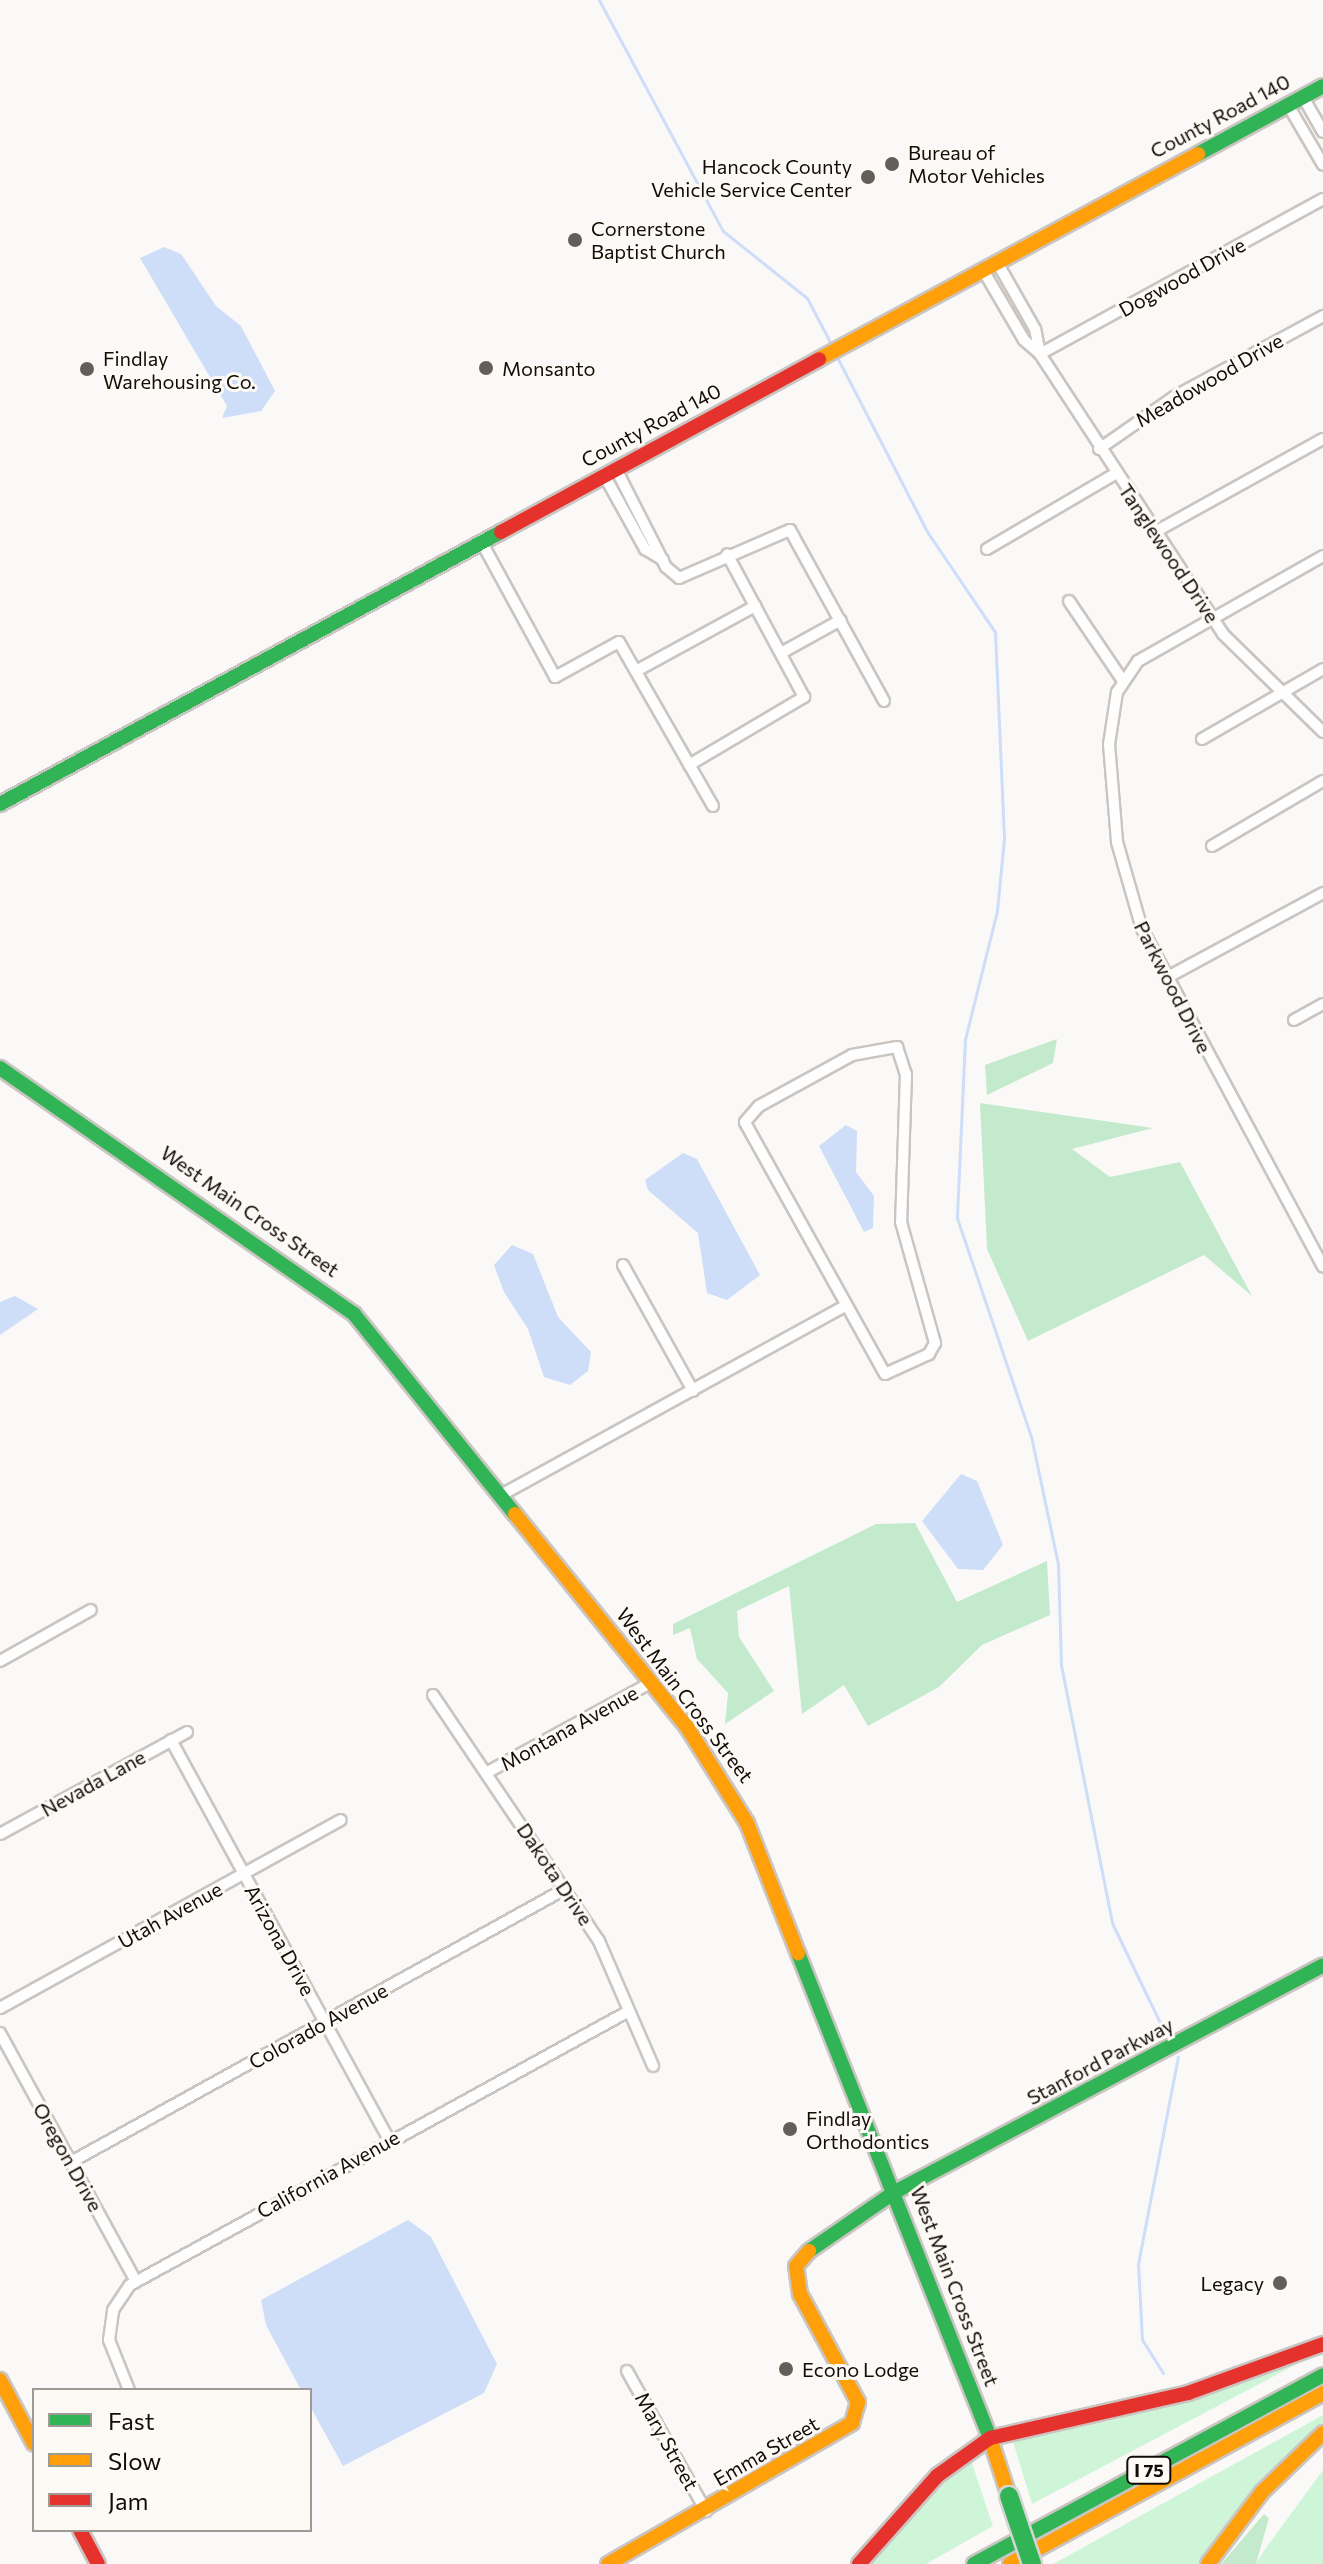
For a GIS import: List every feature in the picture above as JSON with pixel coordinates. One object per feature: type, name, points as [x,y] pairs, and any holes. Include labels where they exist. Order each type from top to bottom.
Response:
[{"type":"main road","name":"County Road 140","points":[[0,804],[1323,86]]},
{"type":"main road","name":"West Main Cross Street","points":[[0,1068],[337,1299],[503,1494],[652,1682],[747,1823],[990,2438],[1032,2564]]},
{"type":"main road","name":"Stanford Parkway","points":[[895,2192],[1323,1965]]},
{"type":"main road","name":"Emma Street","points":[[608,2564],[706,2511],[852,2423],[858,2402],[800,2294],[796,2266],[895,2192]]},
{"type":"main road","points":[[859,2564],[937,2476],[990,2438],[1188,2393],[1323,2344]]},
{"type":"main road","name":"I 75","points":[[974,2564],[1323,2375]]},
{"type":"main road","points":[[0,2380],[32,2440]]},
{"type":"main road","name":"I 75","points":[[1010,2564],[1323,2393]]},
{"type":"main road","points":[[1208,2564],[1262,2492],[1323,2433]]},
{"type":"main road","points":[[81,2532],[98,2564]]},
{"type":"street","points":[[1296,101],[1323,132]]},
{"type":"street","points":[[1296,101],[1323,165]]},
{"type":"street","name":"Dogwood Drive","points":[[1040,354],[1323,199]]},
{"type":"street","name":"Tanglewood Drive","points":[[990,266],[1024,340],[1040,354],[1115,474],[1212,617],[1323,732]]},
{"type":"street","name":"Meadowood Drive","points":[[1099,449],[1174,397],[1323,316]]},
{"type":"street","points":[[1155,532],[1323,439]]},
{"type":"street","points":[[610,472],[645,549],[663,560],[679,578],[727,554],[790,530],[884,701]]},
{"type":"street","points":[[987,549],[1115,474]]},
{"type":"street","points":[[481,541],[555,677],[619,642],[713,806]]},
{"type":"street","points":[[689,765],[804,697],[727,554]]},
{"type":"street","name":"Parkwood Drive","points":[[1323,556],[1144,656],[1123,681],[1110,721],[1113,819],[1134,908],[1166,978],[1323,1267]]},
{"type":"street","points":[[1069,601],[1123,681]]},
{"type":"street","points":[[636,671],[755,606]]},
{"type":"street","points":[[781,653],[841,620]]},
{"type":"street","points":[[1202,739],[1323,669]]},
{"type":"street","points":[[1212,846],[1323,781]]},
{"type":"street","points":[[1166,978],[1323,893]]},
{"type":"street","points":[[1294,1020],[1323,1004]]},
{"type":"street","points":[[897,1047],[906,1074],[901,1222],[934,1349],[885,1374],[845,1306],[745,1122],[759,1106],[852,1055],[897,1047]]},
{"type":"street","points":[[623,1265],[693,1391]]},
{"type":"street","points":[[503,1494],[845,1306]]},
{"type":"street","points":[[0,1661],[91,1610]]},
{"type":"street","name":"Montana Avenue","points":[[486,1773],[652,1682]]},
{"type":"street","name":"Dakota Drive","points":[[433,1695],[599,1941],[653,2066]]},
{"type":"street","name":"Nevada Lane","points":[[0,1834],[187,1732]]},
{"type":"street","name":"Arizona Drive","points":[[171,1740],[390,2141]]},
{"type":"street","name":"Utah Avenue","points":[[0,2008],[340,1820]]},
{"type":"street","name":"Colorado Avenue","points":[[71,2162],[565,1889]]},
{"type":"street","name":"California Avenue","points":[[128,2388],[111,2355],[109,2325],[136,2281],[629,2011]]},
{"type":"street","name":"Oregon Drive","points":[[0,2033],[136,2281]]},
{"type":"street","name":"Mary Street","points":[[627,2371],[706,2511]]},
{"type":"green space","points":[[1057,1039],[1053,1063],[987,1095],[985,1065]]},
{"type":"green space","points":[[980,1103],[1153,1128],[1072,1149],[1110,1177],[1180,1162],[1252,1296],[1204,1255],[1028,1341],[987,1249]]},
{"type":"green space","points":[[915,1523],[957,1602],[1047,1561],[1050,1615],[982,1645],[939,1687],[868,1726],[844,1685],[802,1714],[789,1586],[737,1611],[739,1637],[774,1691],[725,1724],[728,1693],[697,1659],[690,1628],[673,1635],[673,1624],[876,1524]]},
{"type":"green space","points":[[1312,2356],[1032,2504],[1013,2442],[1119,2419]]},
{"type":"green space","points":[[1323,2415],[1323,2427],[1262,2485],[1199,2564],[1053,2564]]},
{"type":"green space","points":[[965,2462],[972,2463],[993,2526],[926,2564],[867,2564]]},
{"type":"green space","points":[[1323,2470],[1323,2564],[1256,2564],[1263,2552]]},
{"type":"green space","points":[[1264,2514],[1269,2518],[1256,2564],[1221,2564]]},
{"type":"water","points":[[164,247],[181,254],[216,306],[241,326],[275,391],[261,411],[222,418],[227,406],[140,258]]},
{"type":"water","points":[[846,1125],[857,1131],[856,1172],[874,1196],[873,1228],[864,1232],[819,1146]]},
{"type":"water","points":[[683,1153],[697,1159],[760,1275],[727,1300],[707,1293],[698,1233],[648,1190],[645,1180]]},
{"type":"water","points":[[512,1245],[533,1254],[558,1317],[591,1352],[588,1371],[570,1385],[544,1377],[528,1329],[504,1292],[494,1265]]},
{"type":"water","points":[[15,1296],[38,1309],[0,1335],[0,1302]]},
{"type":"water","points":[[961,1474],[977,1481],[1003,1545],[983,1570],[958,1569],[922,1521]]},
{"type":"water","points":[[408,2220],[431,2237],[497,2364],[484,2393],[343,2466],[312,2410],[312,2388],[300,2388],[266,2325],[261,2300]]},
{"type":"waterway","points":[[599,0],[723,231],[807,298],[832,346]]},
{"type":"waterway","points":[[837,357],[928,533],[995,632],[1004,839],[997,911],[965,1039],[957,1218],[1031,1436],[1058,1564],[1061,1665],[1112,1923],[1164,2031]]},
{"type":"waterway","points":[[1163,2373],[1142,2340],[1138,2264],[1178,2057]]},
{"type":"traffic: fast","points":[[1198,154],[1323,86]]},
{"type":"traffic: fast","points":[[0,804],[501,532]]},
{"type":"traffic: fast","points":[[0,1068],[354,1314],[515,1514]]},
{"type":"traffic: fast","points":[[798,1953],[990,2438]]},
{"type":"traffic: fast","points":[[809,2251],[895,2192],[1323,1965]]},
{"type":"traffic: fast","points":[[974,2564],[1323,2375]]},
{"type":"traffic: fast","points":[[1009,2496],[1032,2564]]},
{"type":"traffic: slow","points":[[819,359],[1198,154]]},
{"type":"traffic: slow","points":[[515,1514],[687,1727],[747,1823],[798,1953]]},
{"type":"traffic: slow","points":[[608,2564],[852,2423],[858,2402],[800,2294],[796,2266],[809,2251]]},
{"type":"traffic: slow","points":[[0,2380],[32,2440]]},
{"type":"traffic: slow","points":[[1010,2564],[1323,2393]]},
{"type":"traffic: slow","points":[[1208,2564],[1262,2492],[1323,2433]]},
{"type":"traffic: slow","points":[[990,2438],[1009,2496]]},
{"type":"traffic: jam","points":[[501,532],[819,359]]},
{"type":"traffic: jam","points":[[859,2564],[937,2476],[990,2438],[1188,2393],[1323,2344]]},
{"type":"traffic: jam","points":[[81,2532],[98,2564]]},
{"type":"place","name":"Bureau of Motor Vehicles","points":[[892,164]]},
{"type":"place","name":"Hancock County Vehicle Service Center","points":[[868,177]]},
{"type":"place","name":"Cornerstone Baptist Church","points":[[575,240]]},
{"type":"place","name":"Monsanto","points":[[486,368]]},
{"type":"place","name":"Findlay Warehousing Co.","points":[[87,369]]},
{"type":"place","name":"Findlay Orthodontics","points":[[790,2129]]},
{"type":"place","name":"Legacy","points":[[1280,2283]]},
{"type":"place","name":"Econo Lodge","points":[[786,2369]]}]
